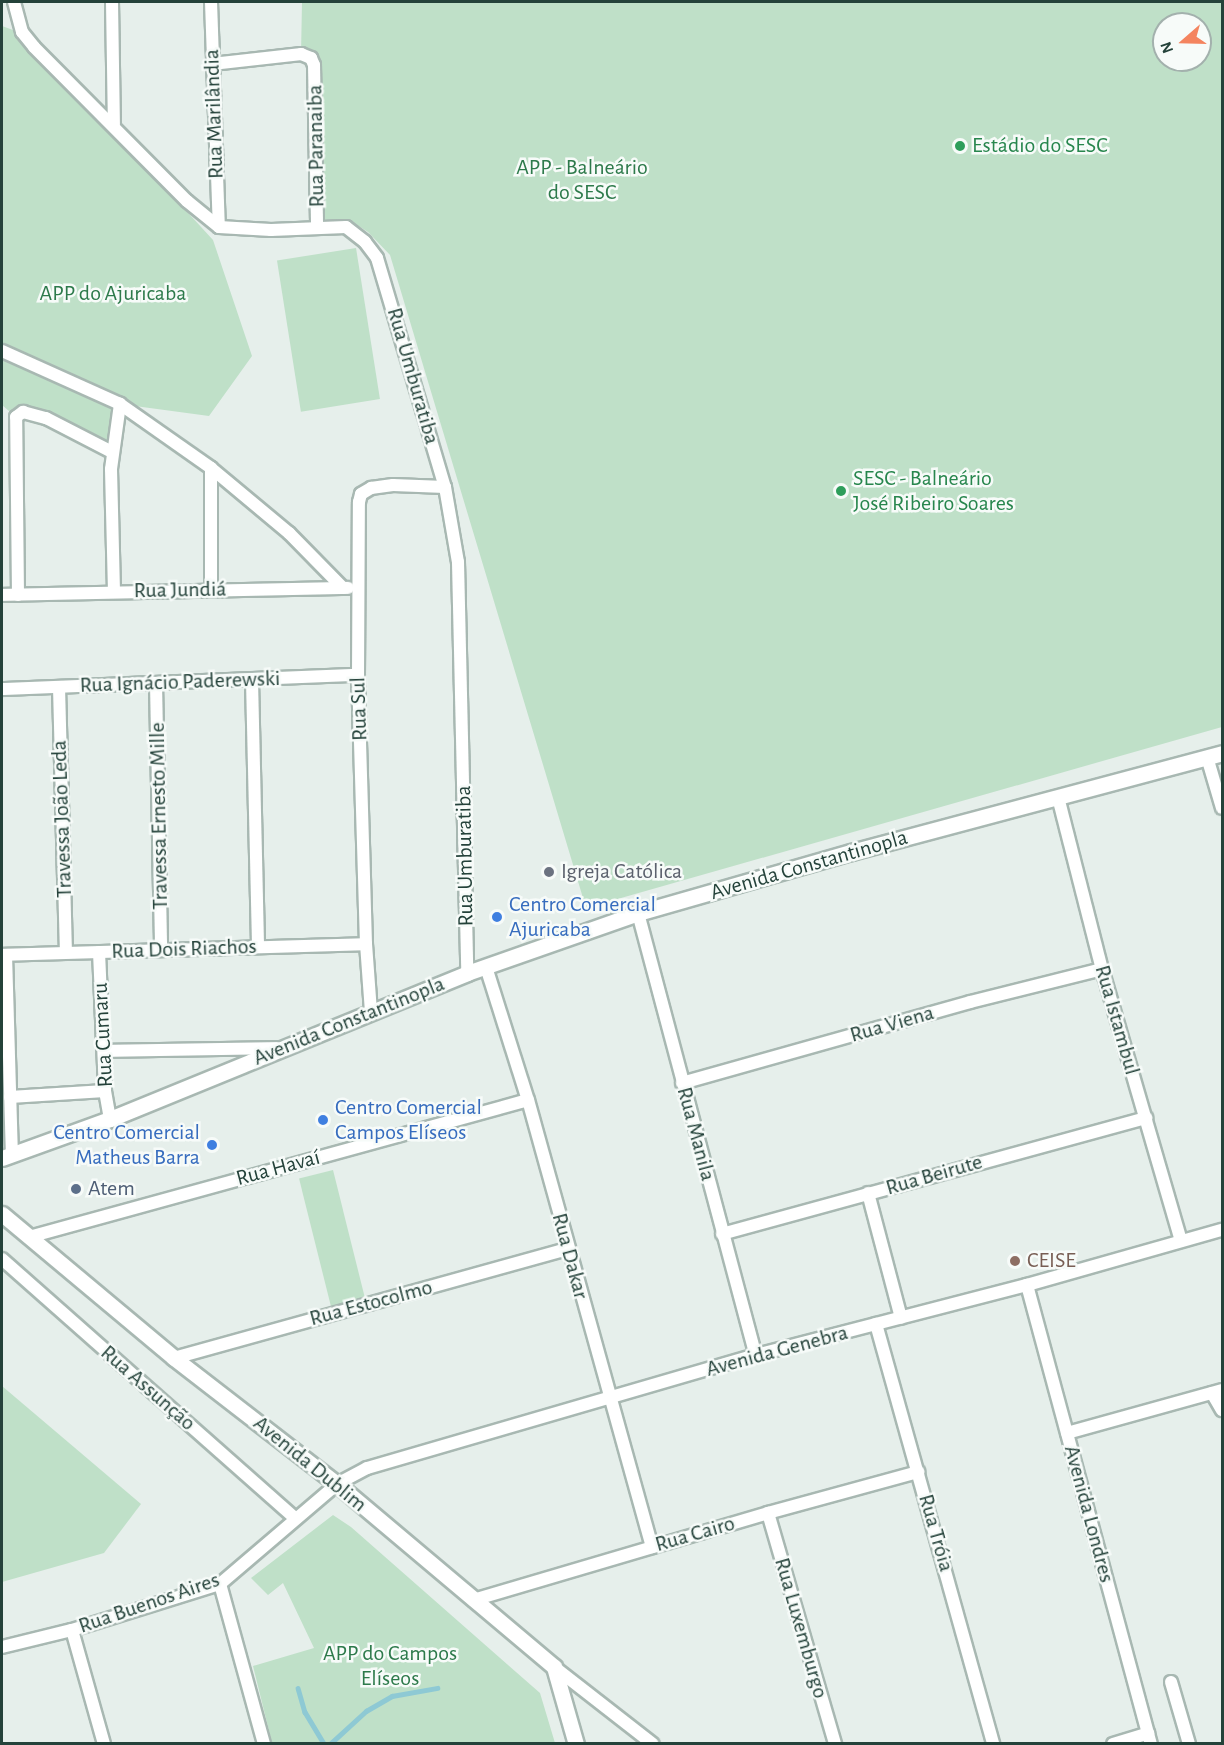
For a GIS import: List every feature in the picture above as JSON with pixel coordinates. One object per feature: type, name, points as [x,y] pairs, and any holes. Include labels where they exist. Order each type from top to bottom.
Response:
[{"type":"street","points":[[15,2],[22,32],[188,201],[219,227]]},
{"type":"street","points":[[112,2],[114,124]]},
{"type":"street","name":"Rua Marilândia","points":[[211,2],[219,227]]},
{"type":"street","name":"Rua Paranaiba","points":[[212,64],[301,54],[311,58],[314,65],[317,226]]},
{"type":"street","name":"Rua Umburatiba","points":[[219,227],[271,230],[317,226],[346,227],[360,237],[377,258],[445,487],[458,562],[467,973]]},
{"type":"street","points":[[2,351],[120,404],[211,468],[289,532],[344,588]]},
{"type":"street","points":[[114,592],[112,453],[120,404]]},
{"type":"street","points":[[18,595],[16,417],[23,412],[46,418],[112,453]]},
{"type":"street","points":[[211,468],[211,590]]},
{"type":"street","points":[[2,473],[15,472]]},
{"type":"street","name":"Rua Sul","points":[[371,1012],[366,944],[358,675],[358,513],[361,494],[371,488],[393,485],[445,487]]},
{"type":"street","name":"Rua Jundiá","points":[[2,596],[359,588]]},
{"type":"street","name":"Rua Ignácio Paderewski","points":[[2,689],[358,675]]},
{"type":"street","points":[[252,680],[258,946]]},
{"type":"street","name":"Travessa Ernesto Mille","points":[[156,683],[161,948]]},
{"type":"street","name":"Travessa João Leda","points":[[59,687],[66,951]]},
{"type":"street","points":[[1215,755],[1222,808]]},
{"type":"street","name":"Avenida Constantinopla","points":[[7,1156],[110,1119],[467,973],[638,913],[1215,755]]},
{"type":"street","name":"Rua Istambul","points":[[1058,797],[1102,969],[1181,1241]]},
{"type":"street","name":"Rua Manila","points":[[638,913],[756,1355]]},
{"type":"street","name":"Rua Dois Riachos","points":[[4,955],[161,948],[366,944]]},
{"type":"street","name":"Rua Cumaru","points":[[99,951],[105,1091],[110,1119]]},
{"type":"street","points":[[4,955],[10,1097],[6,1128],[7,1156]]},
{"type":"street","name":"Rua Dakar","points":[[486,967],[528,1100],[652,1547]]},
{"type":"street","name":"Rua Viena","points":[[682,1083],[970,1002],[1102,969]]},
{"type":"street","points":[[104,1051],[281,1048]]},
{"type":"street","points":[[10,1097],[105,1091]]},
{"type":"street","name":"Rua Havaí","points":[[29,1237],[528,1100]]},
{"type":"street","name":"Rua Beirute","points":[[722,1234],[1146,1118]]},
{"type":"street","points":[[868,1193],[901,1318]]},
{"type":"street","name":"Avenida Dublim","points":[[2,1214],[174,1358],[337,1484],[554,1667]]},
{"type":"street","name":"Avenida Genebra","points":[[337,1484],[368,1468],[756,1355],[1027,1285],[1222,1230]]},
{"type":"street","name":"Rua Estocolmo","points":[[174,1358],[568,1249]]},
{"type":"street","name":"Rua Assunção","points":[[2,1259],[295,1518]]},
{"type":"street","name":"Avenida Londres","points":[[1027,1285],[1150,1738]]},
{"type":"street","name":"Rua Tróia","points":[[876,1324],[993,1743]]},
{"type":"street","points":[[1067,1433],[1217,1391],[1222,1410]]},
{"type":"street","name":"Rua Cairo","points":[[473,1600],[768,1513],[918,1472]]},
{"type":"street","name":"Rua Buenos Aires","points":[[2,1647],[72,1630],[220,1584],[337,1484]]},
{"type":"street","name":"Rua Luxemburgo","points":[[768,1513],[835,1743]]},
{"type":"street","points":[[220,1584],[264,1743]]},
{"type":"street","points":[[72,1630],[104,1743]]},
{"type":"street","points":[[554,1667],[576,1743]]},
{"type":"street","points":[[554,1667],[653,1743]]},
{"type":"street","points":[[1170,1682],[1189,1743]]},
{"type":"street","points":[[1113,1743],[1150,1738]]},
{"type":"green space","name":"SESC - Balneário José Ribeiro Soares","points":[[302,2],[1222,2],[1222,727],[586,908],[390,255],[368,232],[349,220],[317,220],[314,65],[301,54]]},
{"type":"green space","name":"APP do Ajuricaba","points":[[2,26],[24,34],[213,240],[252,356],[209,416],[120,404],[112,452],[46,418],[16,417],[2,405]]},
{"type":"green space","points":[[356,248],[380,399],[301,412],[277,261]]},
{"type":"green space","points":[[333,1170],[365,1298],[331,1307],[299,1178]]},
{"type":"green space","points":[[2,1386],[141,1504],[104,1553],[2,1582]]},
{"type":"green space","name":"APP do Campos Elíseos","points":[[333,1515],[351,1527],[540,1693],[555,1743],[272,1743],[253,1666],[314,1648],[283,1583],[268,1595],[251,1578]]},
{"type":"waterway","points":[[298,1688],[305,1712],[324,1744]]},
{"type":"waterway","points":[[330,1744],[366,1711],[392,1696],[437,1688]]},
{"type":"place","name":"Estádio do SESC","points":[[960,146]]},
{"type":"place","name":"SESC - Balneário José Ribeiro Soares","points":[[841,491]]},
{"type":"place","name":"Igreja Católica","points":[[549,872]]},
{"type":"place","name":"Centro Comercial Ajuricaba","points":[[497,917]]},
{"type":"place","name":"Centro Comercial Campos Elíseos","points":[[323,1120]]},
{"type":"place","name":"Centro Comercial Matheus Barra","points":[[212,1145]]},
{"type":"place","name":"Atem","points":[[76,1189]]},
{"type":"place","name":"CEISE","points":[[1015,1261]]},
{"type":"park label","name":"APP - Balneário do SESC","points":[[582,180]]}]
